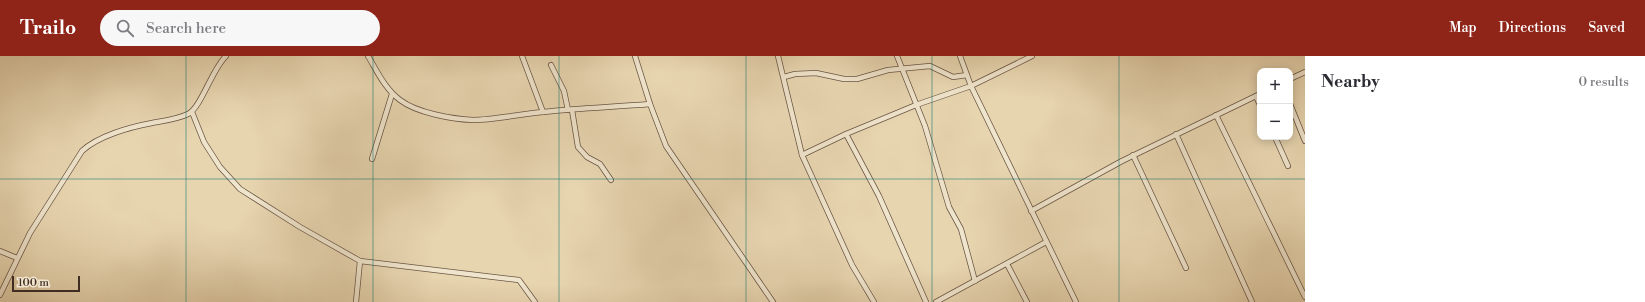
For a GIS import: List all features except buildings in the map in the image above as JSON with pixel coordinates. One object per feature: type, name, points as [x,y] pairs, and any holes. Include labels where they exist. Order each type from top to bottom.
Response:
[{"type":"street","points":[[0,295],[34,226],[78,156],[94,141],[141,125],[182,116],[192,112],[217,66],[226,56]]},
{"type":"street","points":[[368,56],[392,94],[401,101],[421,110],[443,116],[474,120],[543,112],[650,104]]},
{"type":"street","points":[[522,56],[543,112]]},
{"type":"street","points":[[635,56],[650,104],[666,146],[773,302]]},
{"type":"street","points":[[778,56],[802,155],[852,265],[874,302]]},
{"type":"street","points":[[897,56],[924,126],[949,207],[961,229],[975,281]]},
{"type":"street","points":[[960,56],[972,86],[1076,302]]},
{"type":"street","points":[[802,155],[846,134],[916,105],[972,86],[1032,56]]},
{"type":"street","points":[[551,65],[564,91],[570,110],[578,147],[587,157],[600,164],[611,180]]},
{"type":"street","points":[[784,77],[795,74],[816,73],[844,79],[857,79],[888,70],[902,70],[930,66],[953,77],[967,75]]},
{"type":"street","points":[[1293,78],[1305,72]]},
{"type":"street","points":[[372,159],[392,94]]},
{"type":"street","points":[[1031,211],[1133,155],[1257,95]]},
{"type":"street","points":[[1293,111],[1305,141]]},
{"type":"street","points":[[192,112],[204,142],[220,167],[240,189],[300,228],[360,261],[519,280],[535,302]]},
{"type":"street","points":[[1216,115],[1305,297]]},
{"type":"street","points":[[846,134],[879,196],[926,302]]},
{"type":"street","points":[[1176,134],[1252,302]]},
{"type":"street","points":[[1276,140],[1288,166]]},
{"type":"street","points":[[1133,155],[1186,268]]},
{"type":"street","points":[[936,302],[1046,242]]},
{"type":"street","points":[[0,251],[17,258]]},
{"type":"street","points":[[356,302],[360,261]]},
{"type":"street","points":[[1007,264],[1027,302]]}]
